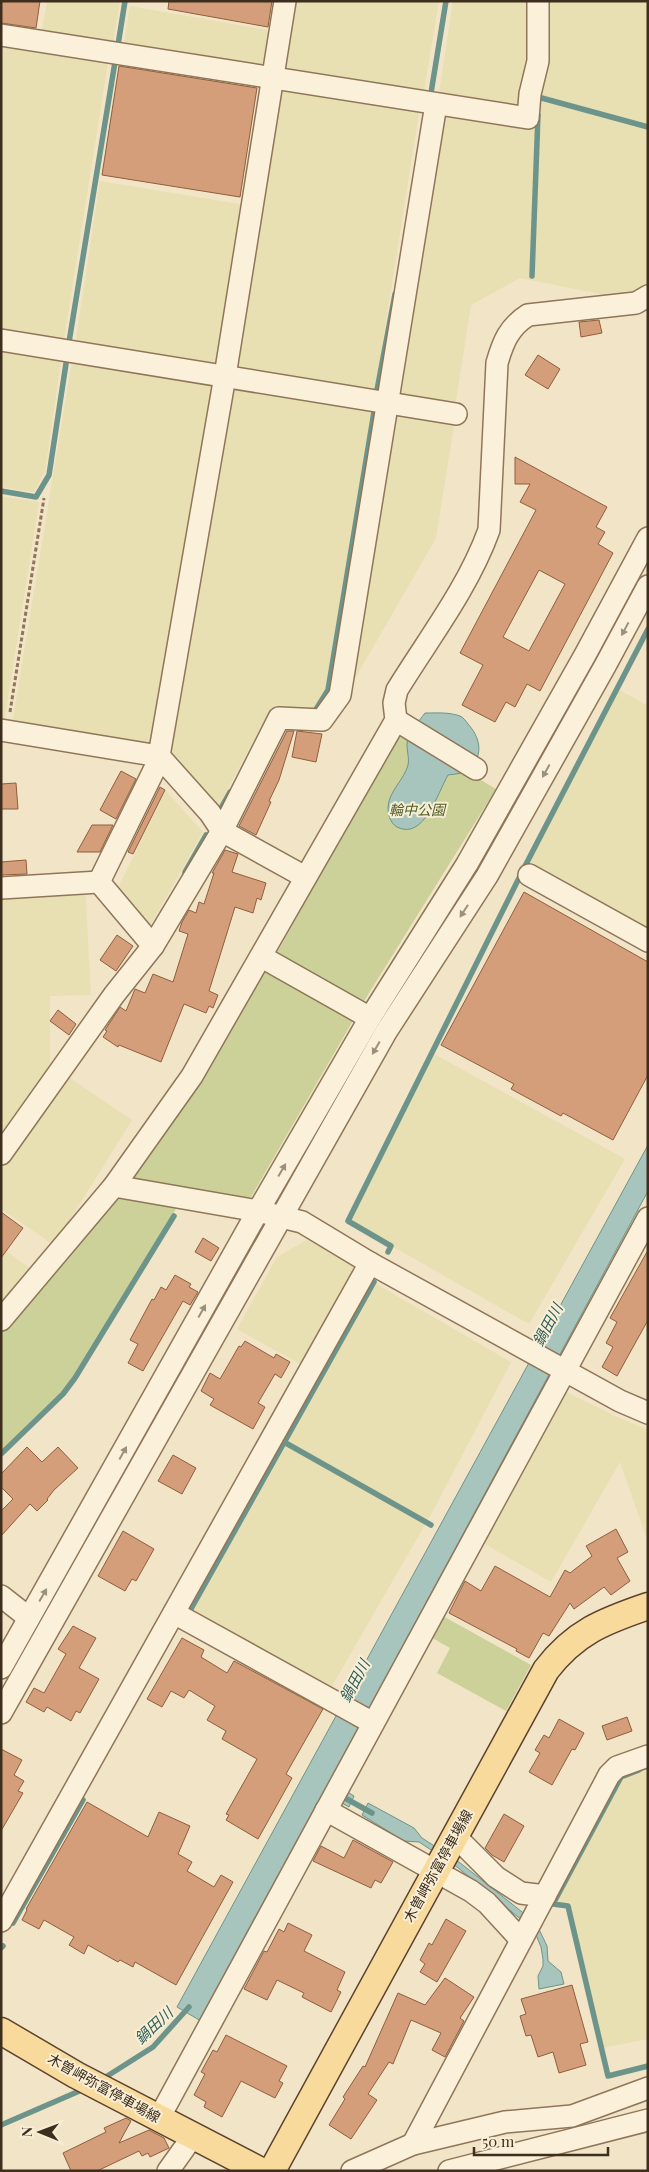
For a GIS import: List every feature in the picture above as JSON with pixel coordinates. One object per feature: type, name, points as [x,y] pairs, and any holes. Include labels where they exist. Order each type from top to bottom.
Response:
[{"type":"main road","name":"木曽岬弥富停車場線","points":[[272,2171],[528,1702],[559,1653],[571,1642],[593,1628],[648,1606]]},
{"type":"main road","name":"木曽岬弥富停車場線","points":[[3,2034],[76,2075],[261,2171]]},
{"type":"street","points":[[99,882],[159,757],[225,376],[285,1]]},
{"type":"street","points":[[1,34],[528,118],[530,94],[538,61],[538,1]]},
{"type":"street","points":[[1,1154],[114,995],[153,946],[222,831],[279,718],[322,720],[340,695],[436,104]]},
{"type":"street","points":[[476,769],[402,724],[394,703],[397,690],[466,581],[481,553],[489,530],[497,363],[504,339],[515,323],[528,315],[636,303],[648,296]]},
{"type":"street","points":[[1,340],[456,414]]},
{"type":"street","points":[[1,1668],[258,1211],[370,1018],[467,864],[585,655],[648,538]]},
{"type":"street","points":[[1,1713],[386,1032],[487,876],[648,586]]},
{"type":"street","points":[[1,1320],[114,1186],[192,1076],[262,957],[305,877],[402,724]]},
{"type":"street","points":[[4,731],[159,757],[210,813],[222,831],[305,877]]},
{"type":"street","points":[[529,875],[648,941]]},
{"type":"street","points":[[1,888],[99,882]]},
{"type":"street","points":[[99,882],[153,946]]},
{"type":"street","points":[[262,957],[370,1018]]},
{"type":"street","points":[[114,1186],[258,1211],[302,1222],[370,1263],[528,1349],[620,1402],[648,1413]]},
{"type":"street","points":[[159,2118],[344,1778],[370,1722],[648,1218]]},
{"type":"street","points":[[1,1922],[370,1263]]},
{"type":"street","points":[[1,1596],[29,1618]]},
{"type":"street","points":[[174,1613],[370,1722]]},
{"type":"street","points":[[413,2144],[609,1775],[617,1767],[648,1756]]},
{"type":"street","points":[[328,1806],[496,1877],[522,1894],[532,1920]]},
{"type":"street","points":[[444,1855],[470,1891],[487,1903],[532,1920]]},
{"type":"street","points":[[352,2171],[413,2144],[505,2122],[572,2116],[648,2088]]},
{"type":"street","points":[[449,2171],[648,2120]]},
{"type":"street","points":[[168,2171],[193,2136]]},
{"type":"path","points":[[4,731],[44,498]]},
{"type":"shaded area","points":[[47,1],[120,1],[112,48],[41,37]]},
{"type":"shaded area","points":[[292,1],[439,1],[423,97],[280,75]]},
{"type":"shaded area","points":[[453,1],[534,1],[526,114],[438,100]]},
{"type":"shaded area","points":[[548,1],[648,1],[648,287],[632,295],[615,297],[520,278],[471,305],[455,407],[392,399],[439,111],[541,130],[541,102],[548,44]]},
{"type":"shaded area","points":[[130,6],[273,31],[267,73],[123,50]]},
{"type":"shaded area","points":[[1,38],[109,56],[63,346],[1,336]]},
{"type":"shaded area","points":[[280,84],[420,107],[374,397],[234,373]]},
{"type":"shaded area","points":[[100,181],[245,205],[218,371],[75,345]]},
{"type":"shaded area","points":[[1,343],[62,354],[45,471],[34,492],[1,487]]},
{"type":"shaded area","points":[[73,355],[218,379],[155,741],[148,745],[16,726],[13,719]]},
{"type":"shaded area","points":[[232,381],[373,404],[326,690],[313,709],[271,708],[218,807],[173,760],[171,751]]},
{"type":"shaded area","points":[[392,408],[455,419],[436,538],[346,694]]},
{"type":"shaded area","points":[[1,496],[39,502],[5,717],[1,721]]},
{"type":"shaded area","points":[[616,688],[648,706],[648,935],[524,868]]},
{"type":"shaded area","points":[[166,791],[203,832],[146,933],[115,894]]},
{"type":"shaded area","points":[[85,886],[91,995],[50,996],[50,1066],[1,1137],[1,892]]},
{"type":"shaded area","points":[[432,1053],[625,1159],[529,1324],[348,1221]]},
{"type":"shaded area","points":[[64,1074],[132,1120],[54,1245],[1,1209],[1,1161]]},
{"type":"shaded area","points":[[307,1240],[352,1263],[354,1274],[302,1365],[237,1329],[277,1257]]},
{"type":"shaded area","points":[[1,1247],[32,1270],[1,1307]]},
{"type":"shaded area","points":[[376,1284],[511,1362],[434,1509],[328,1693],[190,1617]]},
{"type":"shaded area","points":[[564,1391],[648,1430],[648,1542],[620,1462],[551,1582],[483,1543]]},
{"type":"shaded area","points":[[648,1767],[648,2039],[602,2048],[568,1907],[553,1904],[621,1777]]},
{"type":"green space","name":"輪中公園","points":[[398,731],[496,789],[369,993],[240,1216],[180,1202],[75,1378],[63,1394],[1,1454],[1,1329],[198,1082],[282,944]]},
{"type":"green space","points":[[439,1614],[531,1665],[506,1711],[437,1673],[450,1648],[427,1635]]},
{"type":"water","points":[[425,713],[447,713],[462,717],[478,740],[479,752],[468,770],[448,775],[435,803],[422,821],[415,827],[407,829],[397,827],[391,821],[389,815],[389,801],[408,765],[407,742],[409,736]]},
{"type":"water","points":[[648,1145],[648,1191],[330,1781],[354,1796],[349,1807],[324,1793],[201,2021],[177,2007]]},
{"type":"water","points":[[368,1803],[414,1828],[422,1838],[459,1862],[536,1923],[547,1946],[548,1961],[561,1972],[564,1984],[539,1989],[538,1976],[543,1966],[543,1959],[541,1947],[534,1930],[457,1867],[419,1842],[404,1841],[362,1815]]},
{"type":"building","points":[[1,1],[40,1],[36,28],[1,23]]},
{"type":"building","points":[[169,1],[272,1],[268,27],[168,9]]},
{"type":"building","points":[[119,66],[257,88],[240,197],[102,175]]},
{"type":"building","points":[[599,320],[602,333],[581,337],[579,322]]},
{"type":"building","points":[[538,355],[560,369],[548,389],[525,375]]},
{"type":"building","points":[[515,457],[607,507],[596,527],[605,532],[598,544],[613,553],[540,691],[527,684],[515,707],[506,702],[495,722],[462,705],[483,665],[460,653],[536,510],[520,502],[530,484],[515,484]],"holes":[[[539,570],[565,584],[529,651],[503,637]]]},
{"type":"building","points":[[287,731],[294,731],[279,780],[269,801],[271,802],[256,835],[239,826]]},
{"type":"building","points":[[297,731],[322,734],[316,762],[292,757]]},
{"type":"building","points":[[121,771],[136,779],[116,819],[100,810]]},
{"type":"building","points":[[16,783],[18,809],[1,809],[1,784]]},
{"type":"building","points":[[160,787],[165,790],[133,854],[128,852]]},
{"type":"building","points":[[92,825],[113,825],[100,852],[77,852]]},
{"type":"building","points":[[225,850],[238,854],[232,872],[266,883],[261,900],[257,898],[253,913],[235,907],[209,991],[218,995],[213,1008],[209,1006],[206,1013],[184,1004],[161,1062],[119,1045],[118,1047],[103,1037],[107,1031],[105,1030],[120,1007],[126,1011],[135,989],[145,993],[153,974],[173,982],[188,934],[179,931],[182,922],[189,910],[196,913],[199,902],[204,904],[214,873],[212,873]]},
{"type":"building","points":[[26,860],[27,874],[1,875],[1,862]]},
{"type":"building","points":[[524,892],[648,962],[648,1075],[613,1140],[563,1113],[561,1116],[511,1089],[514,1084],[441,1045]]},
{"type":"building","points":[[117,935],[133,946],[116,971],[100,960]]},
{"type":"building","points":[[58,1010],[76,1024],[69,1035],[50,1021]]},
{"type":"building","points":[[1,1212],[23,1228],[1,1258]]},
{"type":"building","points":[[203,1238],[219,1248],[211,1261],[195,1252]]},
{"type":"building","points":[[648,1250],[648,1320],[617,1376],[602,1367],[613,1347],[606,1343],[617,1322],[610,1318]]},
{"type":"building","points":[[175,1275],[191,1284],[189,1287],[198,1292],[190,1305],[183,1301],[143,1371],[128,1363],[138,1344],[130,1340],[152,1299],[154,1300],[161,1287],[166,1290]]},
{"type":"building","points":[[245,1341],[274,1358],[276,1354],[290,1362],[281,1378],[275,1374],[258,1403],[265,1407],[253,1429],[210,1405],[214,1399],[201,1391],[210,1373],[220,1379],[239,1346],[241,1347]]},
{"type":"building","points":[[27,1447],[42,1462],[58,1447],[78,1468],[54,1490],[48,1500],[37,1511],[30,1504],[1,1536],[1,1511],[13,1499],[1,1487],[1,1474]]},
{"type":"building","points":[[173,1455],[196,1468],[182,1494],[158,1481]]},
{"type":"building","points":[[616,1529],[628,1552],[617,1558],[630,1581],[611,1595],[604,1587],[574,1609],[570,1603],[549,1636],[543,1633],[529,1658],[516,1651],[517,1649],[449,1613],[465,1581],[481,1591],[495,1566],[550,1597],[565,1570],[570,1573],[592,1556],[586,1546]]},
{"type":"building","points":[[123,1531],[154,1549],[136,1581],[132,1579],[125,1591],[98,1576]]},
{"type":"building","points":[[73,1626],[96,1638],[79,1668],[99,1679],[80,1713],[76,1711],[71,1721],[47,1707],[44,1712],[26,1702],[34,1688],[44,1693],[66,1654],[58,1649]]},
{"type":"building","points":[[182,1638],[204,1650],[201,1657],[227,1673],[234,1661],[323,1709],[286,1774],[292,1778],[258,1839],[226,1820],[229,1815],[226,1814],[257,1759],[222,1739],[226,1731],[207,1720],[215,1706],[189,1690],[184,1698],[171,1691],[162,1707],[147,1699]]},
{"type":"building","points":[[627,1717],[632,1731],[607,1740],[602,1726]]},
{"type":"building","points":[[559,1719],[584,1733],[575,1750],[572,1749],[552,1785],[529,1772],[540,1753],[535,1750],[544,1735],[549,1738]]},
{"type":"building","points":[[1,1749],[22,1760],[14,1775],[24,1781],[18,1791],[23,1793],[1,1831]]},
{"type":"building","points":[[87,1802],[148,1837],[159,1812],[190,1826],[178,1854],[192,1862],[187,1871],[214,1887],[221,1875],[233,1882],[176,1985],[135,1962],[133,1967],[120,1960],[118,1962],[88,1945],[84,1954],[69,1945],[74,1937],[44,1920],[39,1929],[22,1920],[26,1909]]},
{"type":"building","points":[[504,1814],[524,1826],[504,1862],[485,1848]]},
{"type":"building","points":[[353,1840],[393,1862],[381,1883],[375,1880],[371,1888],[313,1861],[321,1846],[344,1858]]},
{"type":"building","points":[[446,1919],[466,1931],[437,1982],[420,1972],[425,1964],[420,1960],[429,1943],[432,1945]]},
{"type":"building","points":[[288,1923],[312,1935],[304,1951],[345,1972],[337,1990],[341,1992],[331,2012],[302,1997],[304,1993],[277,1980],[267,2000],[244,1989],[264,1951],[267,1952],[279,1929],[284,1932]]},
{"type":"building","points":[[445,1978],[474,1997],[460,2018],[464,2021],[445,2057],[432,2050],[441,2033],[411,2020],[393,2064],[389,2062],[368,2094],[377,2100],[351,2139],[329,2125],[345,2099],[343,2097],[363,2066],[365,2067],[398,1993],[425,2005]]},
{"type":"building","points":[[572,1985],[588,2042],[580,2044],[586,2065],[559,2073],[553,2052],[538,2057],[531,2035],[526,2036],[520,2016],[526,2014],[521,1999]]},
{"type":"building","points":[[226,2035],[287,2066],[279,2081],[283,2083],[275,2098],[241,2081],[222,2117],[204,2107],[206,2102],[194,2095],[205,2074],[201,2072],[213,2050],[217,2052]]},
{"type":"building","points":[[126,2118],[131,2121],[119,2143],[149,2130],[164,2138],[169,2148],[150,2157],[148,2153],[142,2156],[139,2151],[97,2171],[71,2171],[63,2153],[106,2132],[104,2128]]},
{"type":"waterway","points":[[118,45],[125,1]]},
{"type":"waterway","points":[[430,99],[446,1]]},
{"type":"waterway","points":[[69,342],[115,62]]},
{"type":"waterway","points":[[538,97],[648,127]]},
{"type":"waterway","points":[[532,276],[538,115]]},
{"type":"waterway","points":[[377,390],[395,294]]},
{"type":"waterway","points":[[1,491],[36,497],[49,475],[67,357]]},
{"type":"waterway","points":[[311,711],[315,711],[328,690],[374,412]]},
{"type":"waterway","points":[[388,1252],[391,1246],[348,1221],[524,868],[648,629]]},
{"type":"waterway","points":[[221,808],[230,792]]},
{"type":"waterway","points":[[185,872],[206,835]]},
{"type":"waterway","points":[[1,1454],[63,1394],[75,1378],[174,1216]]},
{"type":"waterway","points":[[191,1609],[374,1282]]},
{"type":"waterway","points":[[284,1442],[431,1525]]},
{"type":"waterway","points":[[639,1770],[621,1777],[553,1904],[568,1906],[608,2076],[648,2066]]},
{"type":"waterway","points":[[345,1798],[372,1813]]},
{"type":"waterway","points":[[13,1923],[83,1800]]},
{"type":"waterway","name":"鍋田川","points":[[101,2080],[153,2047],[189,2007]]},
{"type":"waterway","name":"鍋田川","points":[[1,2125],[84,2089]]}]
